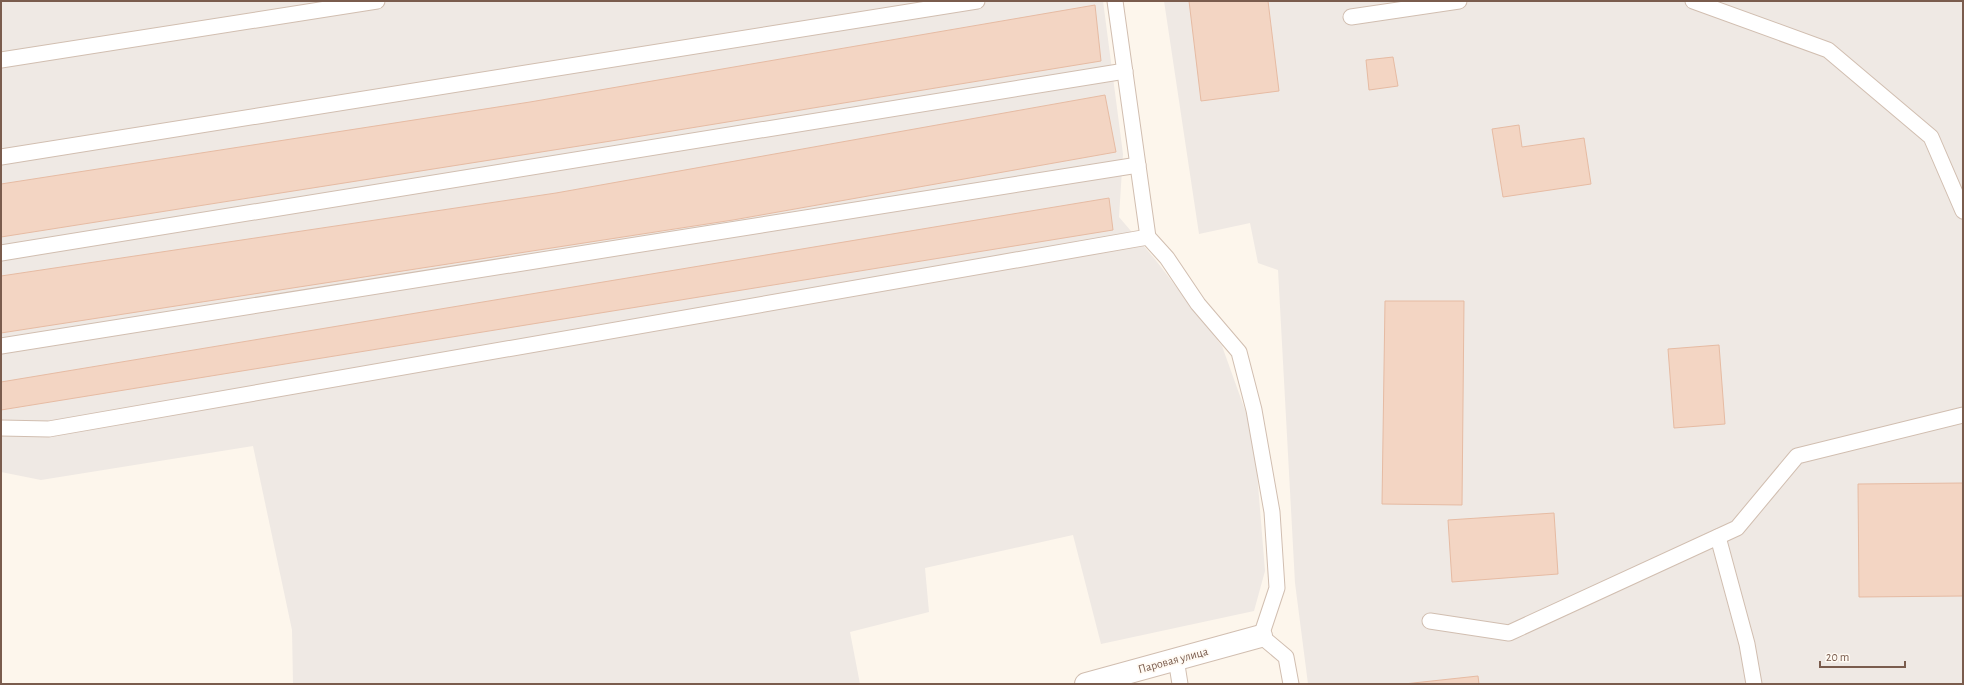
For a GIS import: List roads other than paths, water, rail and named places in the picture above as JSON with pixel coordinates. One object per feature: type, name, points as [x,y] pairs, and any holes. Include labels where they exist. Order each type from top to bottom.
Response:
[{"type":"street","name":"Паровая улица","points":[[1086,684],[1261,636]]},
{"type":"lane","points":[[1,60],[377,1]]},
{"type":"lane","points":[[1,157],[977,1]]},
{"type":"lane","points":[[1115,1],[1148,237],[1167,258],[1198,304],[1239,352],[1254,410],[1272,512],[1277,588],[1261,636],[1286,657],[1291,684]]},
{"type":"lane","points":[[1350,17],[1459,1]]},
{"type":"lane","points":[[1693,1],[1828,50],[1931,137],[1963,211]]},
{"type":"lane","points":[[1,253],[1124,71]]},
{"type":"lane","points":[[1,346],[1138,166]]},
{"type":"lane","points":[[1,428],[49,429],[1148,237]]},
{"type":"lane","points":[[1430,621],[1509,632],[1737,528],[1797,456],[1963,415]]},
{"type":"lane","points":[[1718,537],[1747,644],[1754,684]]},
{"type":"lane","points":[[1176,659],[1180,684]]}]
